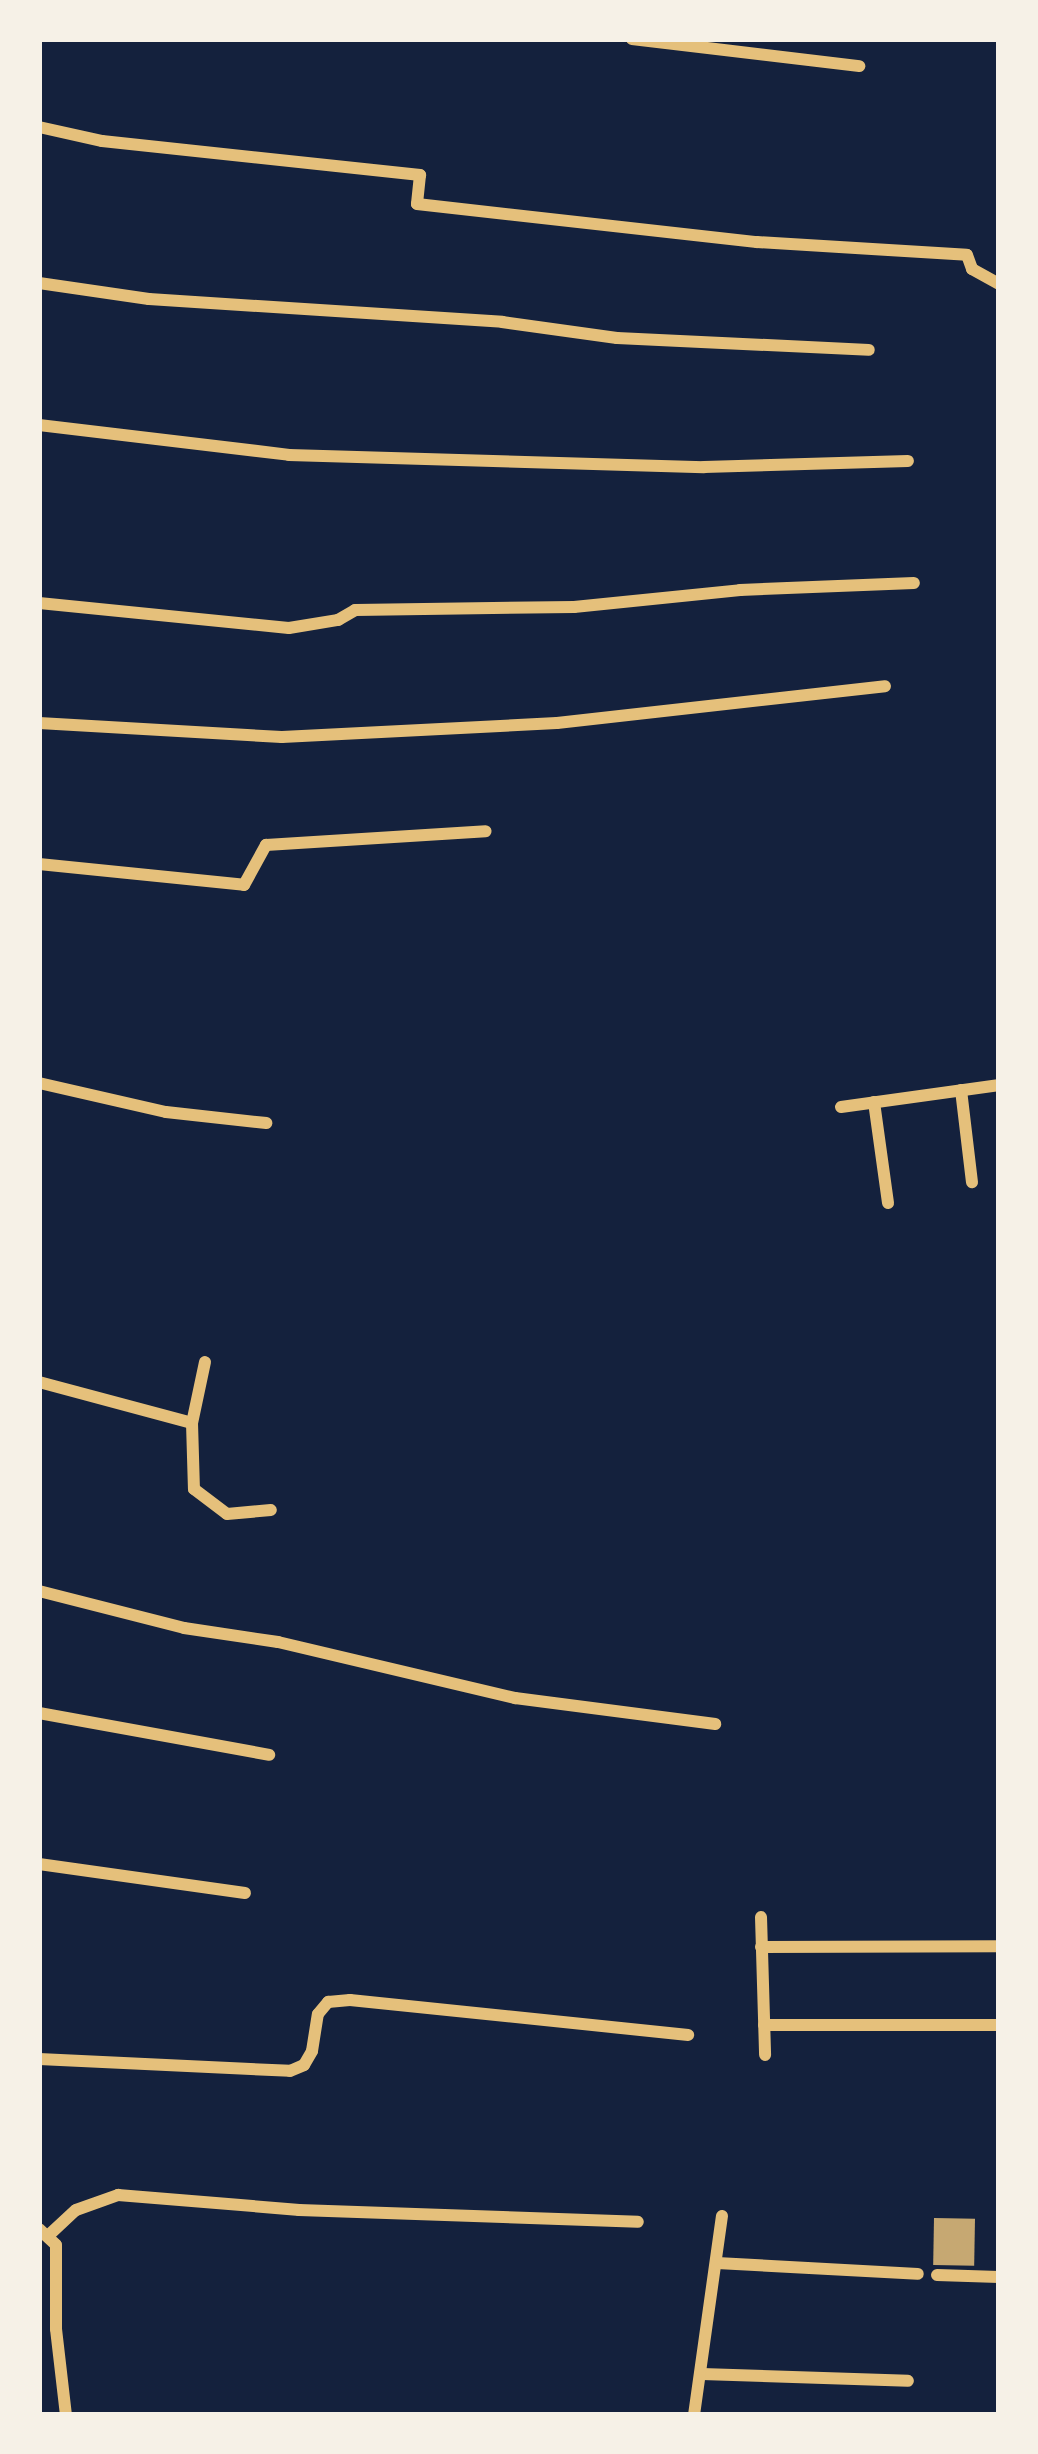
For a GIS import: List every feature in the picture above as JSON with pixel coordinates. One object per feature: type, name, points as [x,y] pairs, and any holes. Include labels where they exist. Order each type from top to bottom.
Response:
[{"type":"street","points":[[632,39],[859,66]]},
{"type":"street","points":[[39,127],[102,141],[420,175],[417,204],[757,242],[968,255],[972,269],[999,284]]},
{"type":"street","points":[[39,283],[149,299],[502,322],[617,338],[869,350]]},
{"type":"street","points":[[39,425],[289,455],[704,466],[908,460]]},
{"type":"street","points":[[39,603],[289,628],[338,620],[356,610],[574,607],[740,590],[914,583]]},
{"type":"street","points":[[39,723],[282,737],[557,723],[886,686]]},
{"type":"street","points":[[39,864],[244,885],[266,845],[486,831]]},
{"type":"street","points":[[39,1083],[166,1112],[266,1124]]},
{"type":"street","points":[[841,1107],[999,1085]]},
{"type":"street","points":[[961,1090],[972,1182]]},
{"type":"street","points":[[874,1102],[888,1203]]},
{"type":"street","points":[[205,1362],[192,1423],[190,1474],[206,1503],[226,1514],[271,1510]]},
{"type":"street","points":[[39,1382],[192,1423]]},
{"type":"street","points":[[39,1591],[184,1628],[278,1642],[515,1698],[716,1724]]},
{"type":"street","points":[[39,1713],[269,1755]]},
{"type":"street","points":[[39,1864],[245,1893]]},
{"type":"street","points":[[760,1917],[765,2055]]},
{"type":"street","points":[[761,1947],[999,1946]]},
{"type":"street","points":[[39,2059],[290,2071],[304,2065],[312,2051],[318,2014],[328,2002],[350,2000],[688,2035]]},
{"type":"street","points":[[764,2025],[999,2025]]},
{"type":"street","points":[[66,2415],[56,2245],[44,2231],[76,2210],[118,2195],[299,2210],[638,2222]]},
{"type":"street","points":[[694,2415],[722,2216]]},
{"type":"street","points":[[717,2263],[918,2274]]},
{"type":"street","points":[[937,2275],[999,2277]]},
{"type":"street","points":[[39,2306],[57,2308]]},
{"type":"street","points":[[702,2374],[908,2381]]},
{"type":"building","points":[[934,2218],[975,2219],[974,2266],[933,2265]]}]
